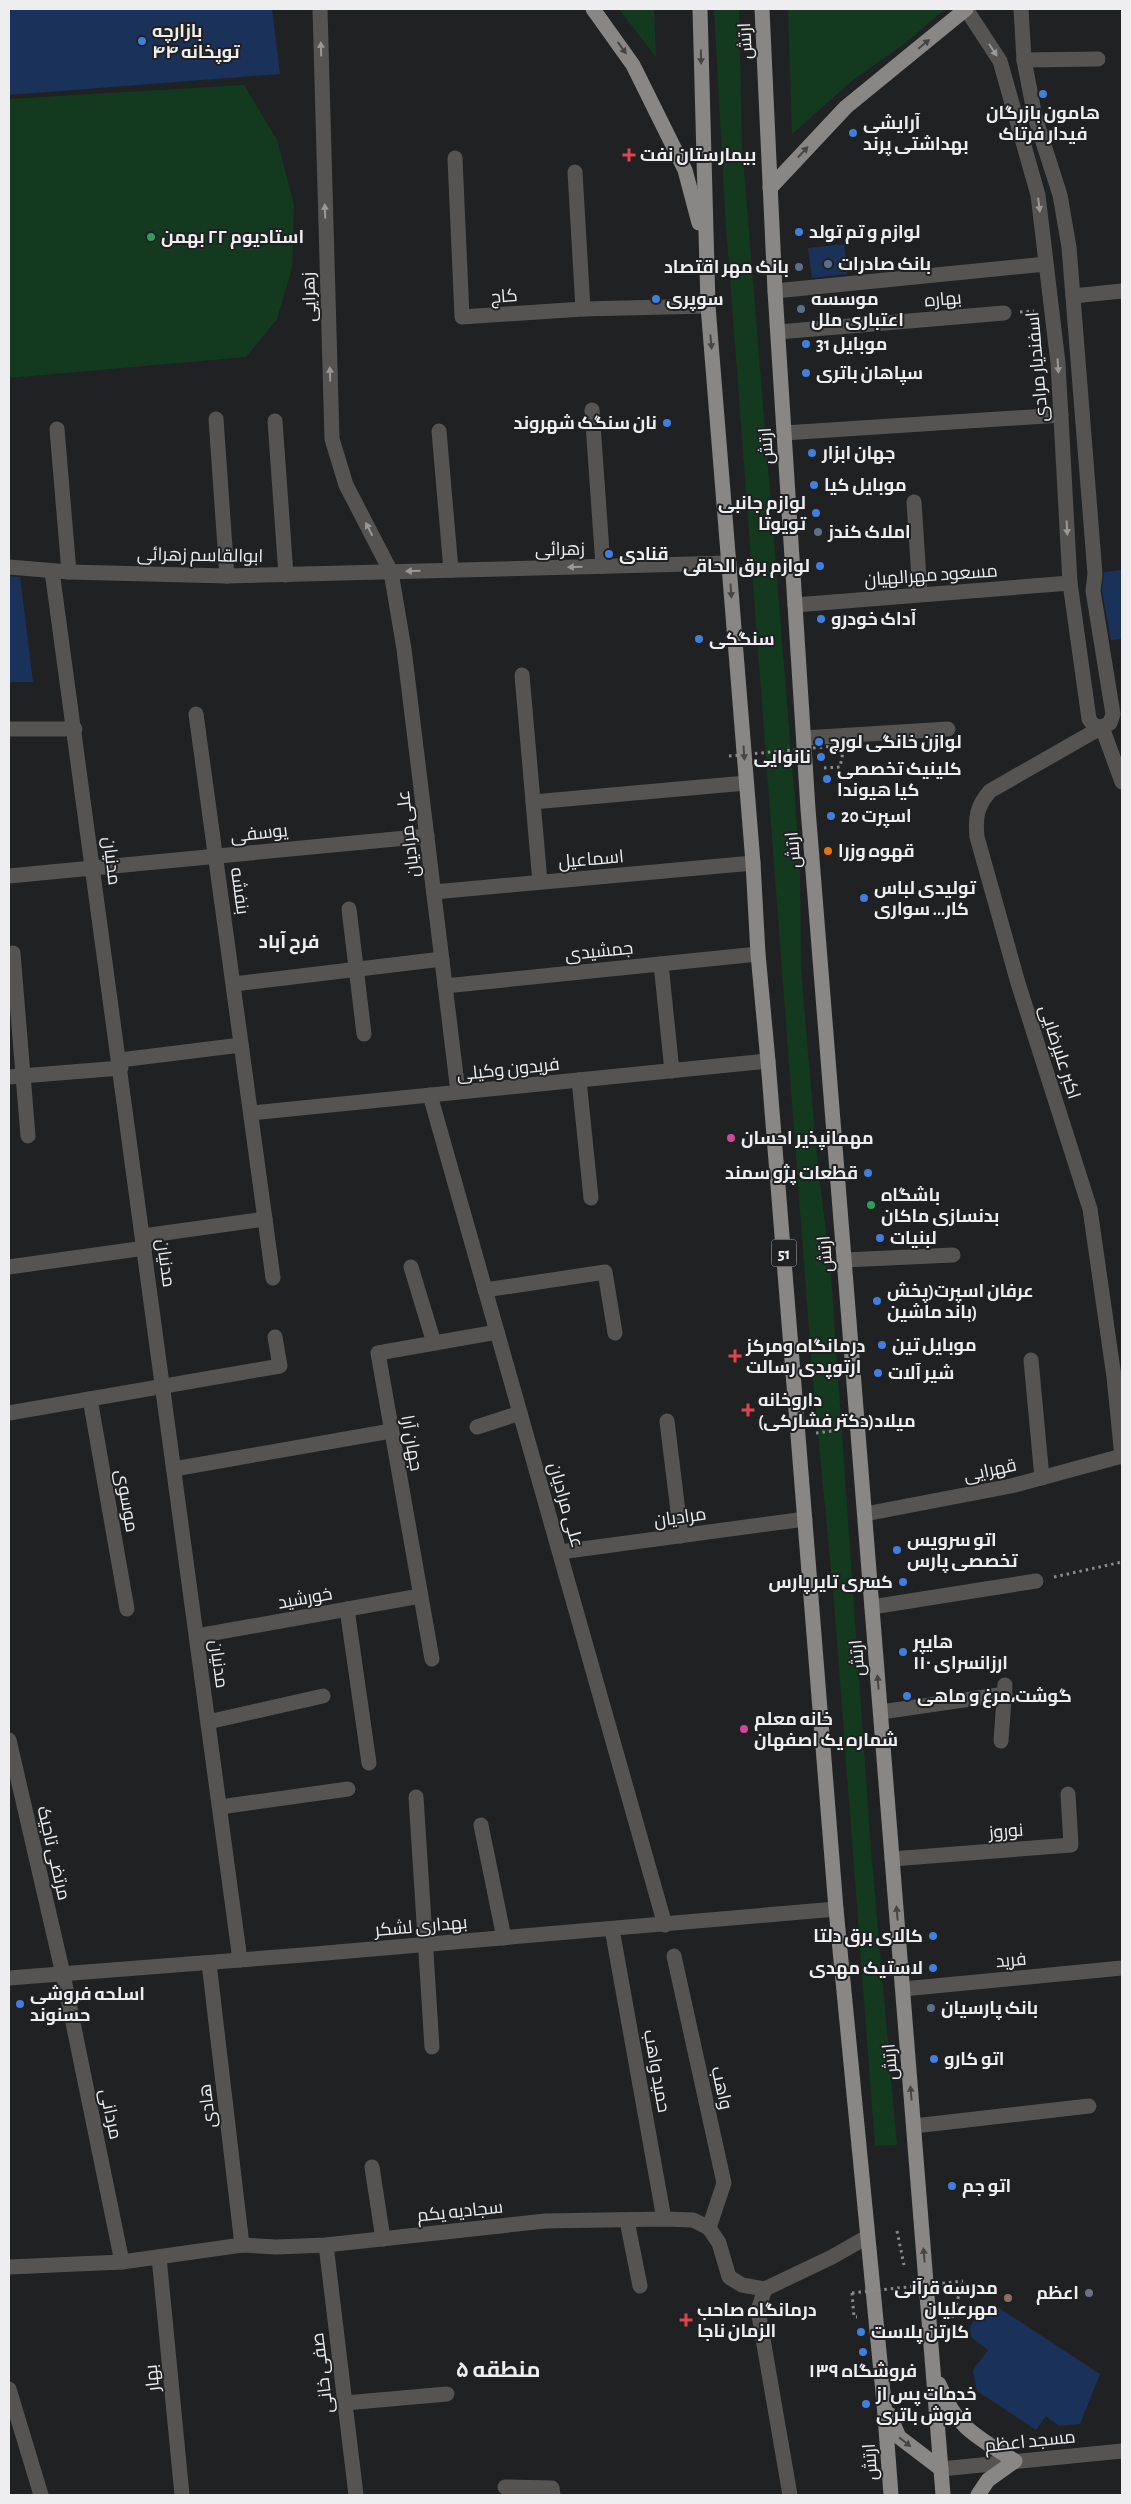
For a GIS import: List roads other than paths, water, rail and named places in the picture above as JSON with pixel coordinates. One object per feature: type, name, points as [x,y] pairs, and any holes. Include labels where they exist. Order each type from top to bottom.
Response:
[{"type":"main road","points":[[593,9],[634,65],[685,170],[705,247]]},
{"type":"main road","name":"ارتش","points":[[700,9],[708,306],[758,954],[836,1910],[884,2403],[891,2495]]},
{"type":"main road","name":"ارتش","points":[[762,9],[775,291],[804,738],[943,2495]]},
{"type":"main road","points":[[770,188],[846,107],[966,9]]},
{"type":"main road","points":[[933,2368],[948,2405],[964,2427],[1015,2461],[988,2480],[978,2495]]},
{"type":"main road","points":[[884,2403],[899,2437],[941,2468]]},
{"type":"street","name":"زهرایی","points":[[320,9],[332,439],[346,485],[391,572]]},
{"type":"street","name":"اسفندیار مرادی","points":[[966,9],[1000,60],[1038,195],[1058,363],[1070,583],[1089,719],[1094,726],[1102,727],[1122,782]]},
{"type":"street","points":[[1021,9],[1024,60],[1034,117],[1060,195],[1069,247],[1095,574],[1093,591],[1112,714],[1110,723],[1102,727]]},
{"type":"street","points":[[1024,60],[1098,59]]},
{"type":"street","name":"کاج","points":[[456,158],[462,317],[583,309],[708,306]]},
{"type":"street","points":[[575,172],[583,309]]},
{"type":"street","points":[[775,291],[1046,264]]},
{"type":"street","points":[[1073,296],[1122,291]]},
{"type":"street","name":"بهاره","points":[[778,332],[1004,313]]},
{"type":"street","points":[[592,410],[603,566]]},
{"type":"street","points":[[784,433],[1061,415]]},
{"type":"street","points":[[216,419],[227,576]]},
{"type":"street","points":[[275,421],[286,575]]},
{"type":"street","points":[[57,429],[68,572]]},
{"type":"street","points":[[439,431],[451,570]]},
{"type":"street","points":[[914,502],[920,594]]},
{"type":"street","name":"زهرائی","points":[[391,572],[729,563]]},
{"type":"street","name":"ابوالقاسم زهرائی","points":[[9,567],[68,572],[227,576],[391,572]]},
{"type":"street","name":"مدنیان","points":[[52,571],[94,868],[240,1960]]},
{"type":"street","name":"علی مرادیان","points":[[391,572],[404,649],[458,1092]]},
{"type":"street","name":"مسعود مهرالهیان","points":[[795,604],[1070,583]]},
{"type":"street","points":[[522,675],[540,882]]},
{"type":"street","name":"بنفشه","points":[[196,714],[273,1278]]},
{"type":"street","name":"اکبر علیرضایی","points":[[1102,727],[990,791],[980,803],[975,818],[977,837],[1018,983],[1090,1209],[1114,1377],[1122,1457]]},
{"type":"street","points":[[9,729],[75,728]]},
{"type":"street","points":[[804,738],[948,729]]},
{"type":"street","points":[[533,802],[746,783]]},
{"type":"street","name":"یوسفی","points":[[9,876],[427,836]]},
{"type":"street","name":"اسماعیل","points":[[434,892],[752,863]]},
{"type":"street","points":[[349,909],[358,969],[364,1034]]},
{"type":"street","points":[[13,953],[16,1077],[28,1136]]},
{"type":"street","name":"جمشیدی","points":[[445,986],[758,954]]},
{"type":"street","points":[[234,984],[442,959]]},
{"type":"street","points":[[661,964],[672,1071]]},
{"type":"street","points":[[16,1077],[120,1064],[242,1045]]},
{"type":"street","name":"فریدون وکیلی","points":[[251,1113],[768,1061]]},
{"type":"street","points":[[579,1080],[591,1198]]},
{"type":"street","name":"علی مرادیان","points":[[430,1095],[665,1925]]},
{"type":"street","points":[[9,1267],[265,1219]]},
{"type":"street","points":[[844,1260],[953,1255]]},
{"type":"street","points":[[411,1267],[434,1343]]},
{"type":"street","points":[[485,1290],[605,1272],[614,1333]]},
{"type":"street","name":"جهان آرا","points":[[432,1659],[378,1353],[497,1332]]},
{"type":"street","points":[[9,1413],[280,1366],[276,1336]]},
{"type":"street","points":[[1031,1360],[1042,1478]]},
{"type":"street","name":"موسوی","points":[[90,1399],[127,1609]]},
{"type":"street","points":[[477,1427],[520,1413]]},
{"type":"street","points":[[667,1421],[681,1536]]},
{"type":"street","points":[[174,1470],[392,1432]]},
{"type":"street","name":"قهرایی","points":[[865,1514],[1011,1486],[1122,1457]]},
{"type":"street","name":"مرادیان","points":[[560,1552],[805,1519]]},
{"type":"street","points":[[872,1607],[1036,1581]]},
{"type":"street","name":"خورشید","points":[[197,1636],[420,1596]]},
{"type":"street","points":[[347,1609],[370,1763]]},
{"type":"street","points":[[881,1712],[1005,1690],[1001,1740]]},
{"type":"street","points":[[208,1722],[323,1696]]},
{"type":"street","name":"مرتضی تاجیک","points":[[9,1740],[63,1974]]},
{"type":"street","points":[[220,1807],[348,1788]]},
{"type":"street","name":"نوروز","points":[[892,1859],[1071,1845],[1068,1794]]},
{"type":"street","points":[[416,1797],[432,2047]]},
{"type":"street","points":[[482,1825],[504,1938]]},
{"type":"street","name":"بهداری لشکر","points":[[9,1978],[836,1910]]},
{"type":"street","name":"حمید واهب","points":[[612,1929],[664,2219]]},
{"type":"street","name":"واهب","points":[[674,1956],[724,2183],[709,2228]]},
{"type":"street","name":"هادی","points":[[209,1963],[242,2245]]},
{"type":"street","name":"فرید","points":[[903,1989],[1122,1968]]},
{"type":"street","name":"مردانی","points":[[63,1974],[122,2262]]},
{"type":"street","points":[[914,2126],[1089,2106]]},
{"type":"street","points":[[372,2167],[383,2239]]},
{"type":"street","name":"سجادیه یکم","points":[[9,2266],[122,2262],[242,2245],[276,2248],[326,2245],[545,2221],[590,2219],[627,2221],[693,2220],[709,2228]]},
{"type":"street","points":[[627,2221],[640,2286]]},
{"type":"street","points":[[709,2228],[719,2242],[729,2277],[742,2285],[765,2289],[832,2257],[867,2237]]},
{"type":"street","name":"صفی خانی","points":[[326,2245],[356,2495]]},
{"type":"street","name":"بهار","points":[[160,2257],[182,2495]]},
{"type":"street","points":[[765,2289],[758,2310],[790,2495]]},
{"type":"street","points":[[9,2389],[41,2495]]},
{"type":"street","points":[[345,2403],[447,2394]]},
{"type":"street","name":"مسجد اعظم","points":[[941,2468],[1122,2450]]},
{"type":"street","points":[[505,2488],[552,2488],[553,2495]]},
{"type":"place","name":"بازارچه توپخانه ۴۴","points":[[142,41]]},
{"type":"place","name":"هامون بازرگان فیدار فرتاک","points":[[1043,94]]},
{"type":"place","name":"آرایشی بهداشتی پرند","points":[[853,133]]},
{"type":"place","name":"بیمارستان نفت","points":[[629,155]]},
{"type":"place","name":"لوازم و تم تولد","points":[[799,232]]},
{"type":"place","name":"استادیوم ۲۲ بهمن","points":[[151,237]]},
{"type":"place","name":"بانک صادرات","points":[[828,264]]},
{"type":"place","name":"بانک مهر اقتصاد","points":[[799,267]]},
{"type":"place","name":"سوپری","points":[[656,299]]},
{"type":"place","name":"موسسه اعتباری ملل","points":[[801,309]]},
{"type":"place","name":"موبایل 31","points":[[806,344]]},
{"type":"place","name":"سپاهان باتری","points":[[806,373]]},
{"type":"place","name":"نان سنگک شهروند","points":[[667,423]]},
{"type":"place","name":"جهان ابزار","points":[[812,453]]},
{"type":"place","name":"موبایل کیا","points":[[814,485]]},
{"type":"place","name":"لوازم جانبی تویوتا","points":[[816,513]]},
{"type":"place","name":"املاک کندز","points":[[818,532]]},
{"type":"place","name":"قنادی","points":[[609,554]]},
{"type":"place","name":"لوازم برق الحاقی","points":[[820,566]]},
{"type":"place","name":"آداک خودرو","points":[[821,619]]},
{"type":"place","name":"سنگکی","points":[[699,639]]},
{"type":"place","name":"لوازن خانگی لورچ","points":[[819,742]]},
{"type":"place","name":"نانوایی","points":[[821,757]]},
{"type":"place","name":"کلینیک تخصصی کیا هیوندا","points":[[827,779]]},
{"type":"place","name":"اسپرت 20","points":[[831,816]]},
{"type":"place","name":"قهوه وزرا","points":[[828,851]]},
{"type":"place","name":"تولیدی لباس کار... سواری","points":[[864,898]]},
{"type":"place","name":"مهمانپذیر احسان","points":[[731,1138]]},
{"type":"place","name":"قطعات پژو سمند","points":[[868,1173]]},
{"type":"place","name":"باشگاه بدنسازی ماکان","points":[[871,1205]]},
{"type":"place","name":"لبنیات","points":[[880,1238]]},
{"type":"place","name":"عرفان اسپرت(پخش باند ماشین)","points":[[877,1301]]},
{"type":"place","name":"موبایل تین","points":[[882,1345]]},
{"type":"place","name":"درمانگاه ومرکز ارتوپدی رسالت","points":[[735,1356]]},
{"type":"place","name":"شیر آلات","points":[[878,1373]]},
{"type":"place","name":"داروخانه میلاد(دکتر فشارکی)","points":[[748,1410]]},
{"type":"place","name":"اتو سرویس تخصصی پارس","points":[[897,1550]]},
{"type":"place","name":"کسری تایر پارس","points":[[903,1582]]},
{"type":"place","name":"هایپر ارزانسرای ۱۱۰","points":[[903,1652]]},
{"type":"place","name":"گوشت،مرغ و ماهی","points":[[907,1696]]},
{"type":"place","name":"خانه معلم شماره یک اصفهان","points":[[744,1729]]},
{"type":"place","name":"کالای برق دلتا","points":[[933,1936]]},
{"type":"place","name":"لاستیک مهدی","points":[[933,1968]]},
{"type":"place","name":"اسلحه فروشی حسنوند","points":[[20,2004]]},
{"type":"place","name":"بانک پارسیان","points":[[931,2008]]},
{"type":"place","name":"اتو کارو","points":[[934,2059]]},
{"type":"place","name":"اتو جم","points":[[952,2186]]},
{"type":"place","name":"اعظم","points":[[1089,2293]]},
{"type":"place","name":"مدرسه قرآنی مهرعلیان","points":[[1008,2298]]},
{"type":"place","name":"درمانگاه صاحب الزمان ناجا","points":[[686,2320]]},
{"type":"place","name":"کارتن پلاست","points":[[861,2332]]},
{"type":"place","name":"فروشگاه ۱۳۹","points":[[863,2352]]},
{"type":"place","name":"خدمات پس از فروش باتری","points":[[866,2404]]},
{"type":"district","name":"فرح آباد","points":[[289,941]]},
{"type":"district","name":"منطقه ۵","points":[[498,2369]]}]
